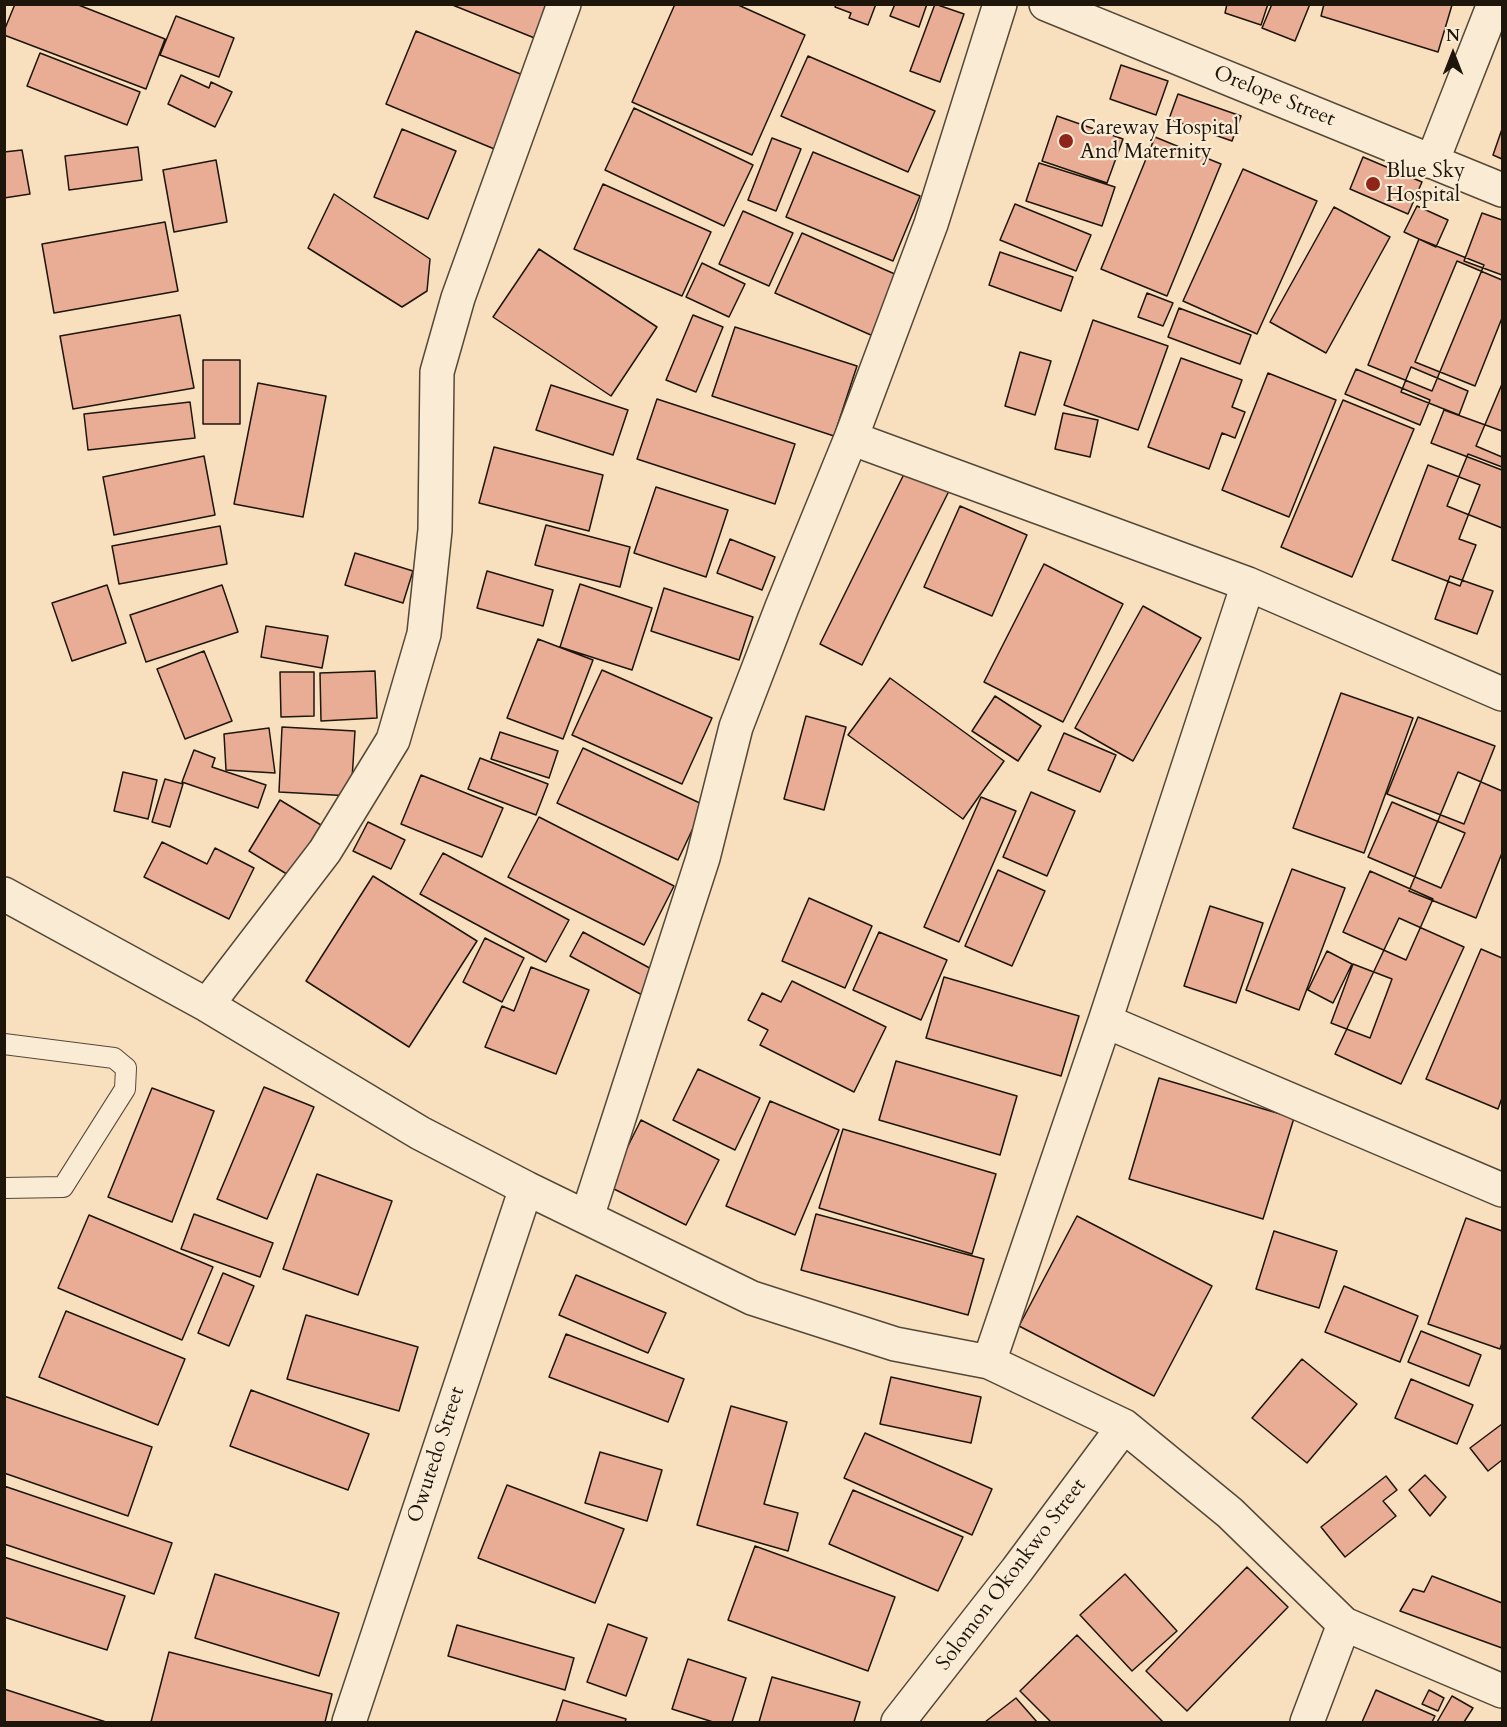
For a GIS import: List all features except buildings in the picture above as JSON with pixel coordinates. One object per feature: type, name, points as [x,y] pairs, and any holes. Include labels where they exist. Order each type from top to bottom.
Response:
[{"type":"street","points":[[207,1005],[325,851],[393,740],[424,634],[435,530],[437,372],[458,298],[564,4]]},
{"type":"street","points":[[586,1217],[703,858],[736,727],[851,438],[931,224],[1000,4]]},
{"type":"street","name":"Orelope Street","points":[[1046,4],[1503,190]]},
{"type":"street","points":[[1432,162],[1494,4]]},
{"type":"street","points":[[851,438],[1248,584],[1503,694]]},
{"type":"street","points":[[989,1362],[1105,1021],[1248,584]]},
{"type":"street","points":[[4,894],[207,1005],[420,1133],[526,1188],[752,1298],[895,1344],[989,1362],[1124,1426],[1230,1513],[1344,1624],[1503,1691]]},
{"type":"street","points":[[1105,1021],[1503,1190]]},
{"type":"street","name":"Owutedo Street","points":[[349,1722],[526,1188]]},
{"type":"street","name":"Solomon Okonkwo Street","points":[[898,1722],[1017,1570],[1124,1426]]},
{"type":"street","points":[[1307,1722],[1344,1624]]},
{"type":"lane","points":[[4,1044],[114,1058],[126,1068],[125,1089],[63,1187],[4,1188]]},
{"type":"place","name":"Careway Hospital And Maternity","points":[[1066,141]]},
{"type":"place","name":"Blue Sky Hospital","points":[[1373,184]]}]
